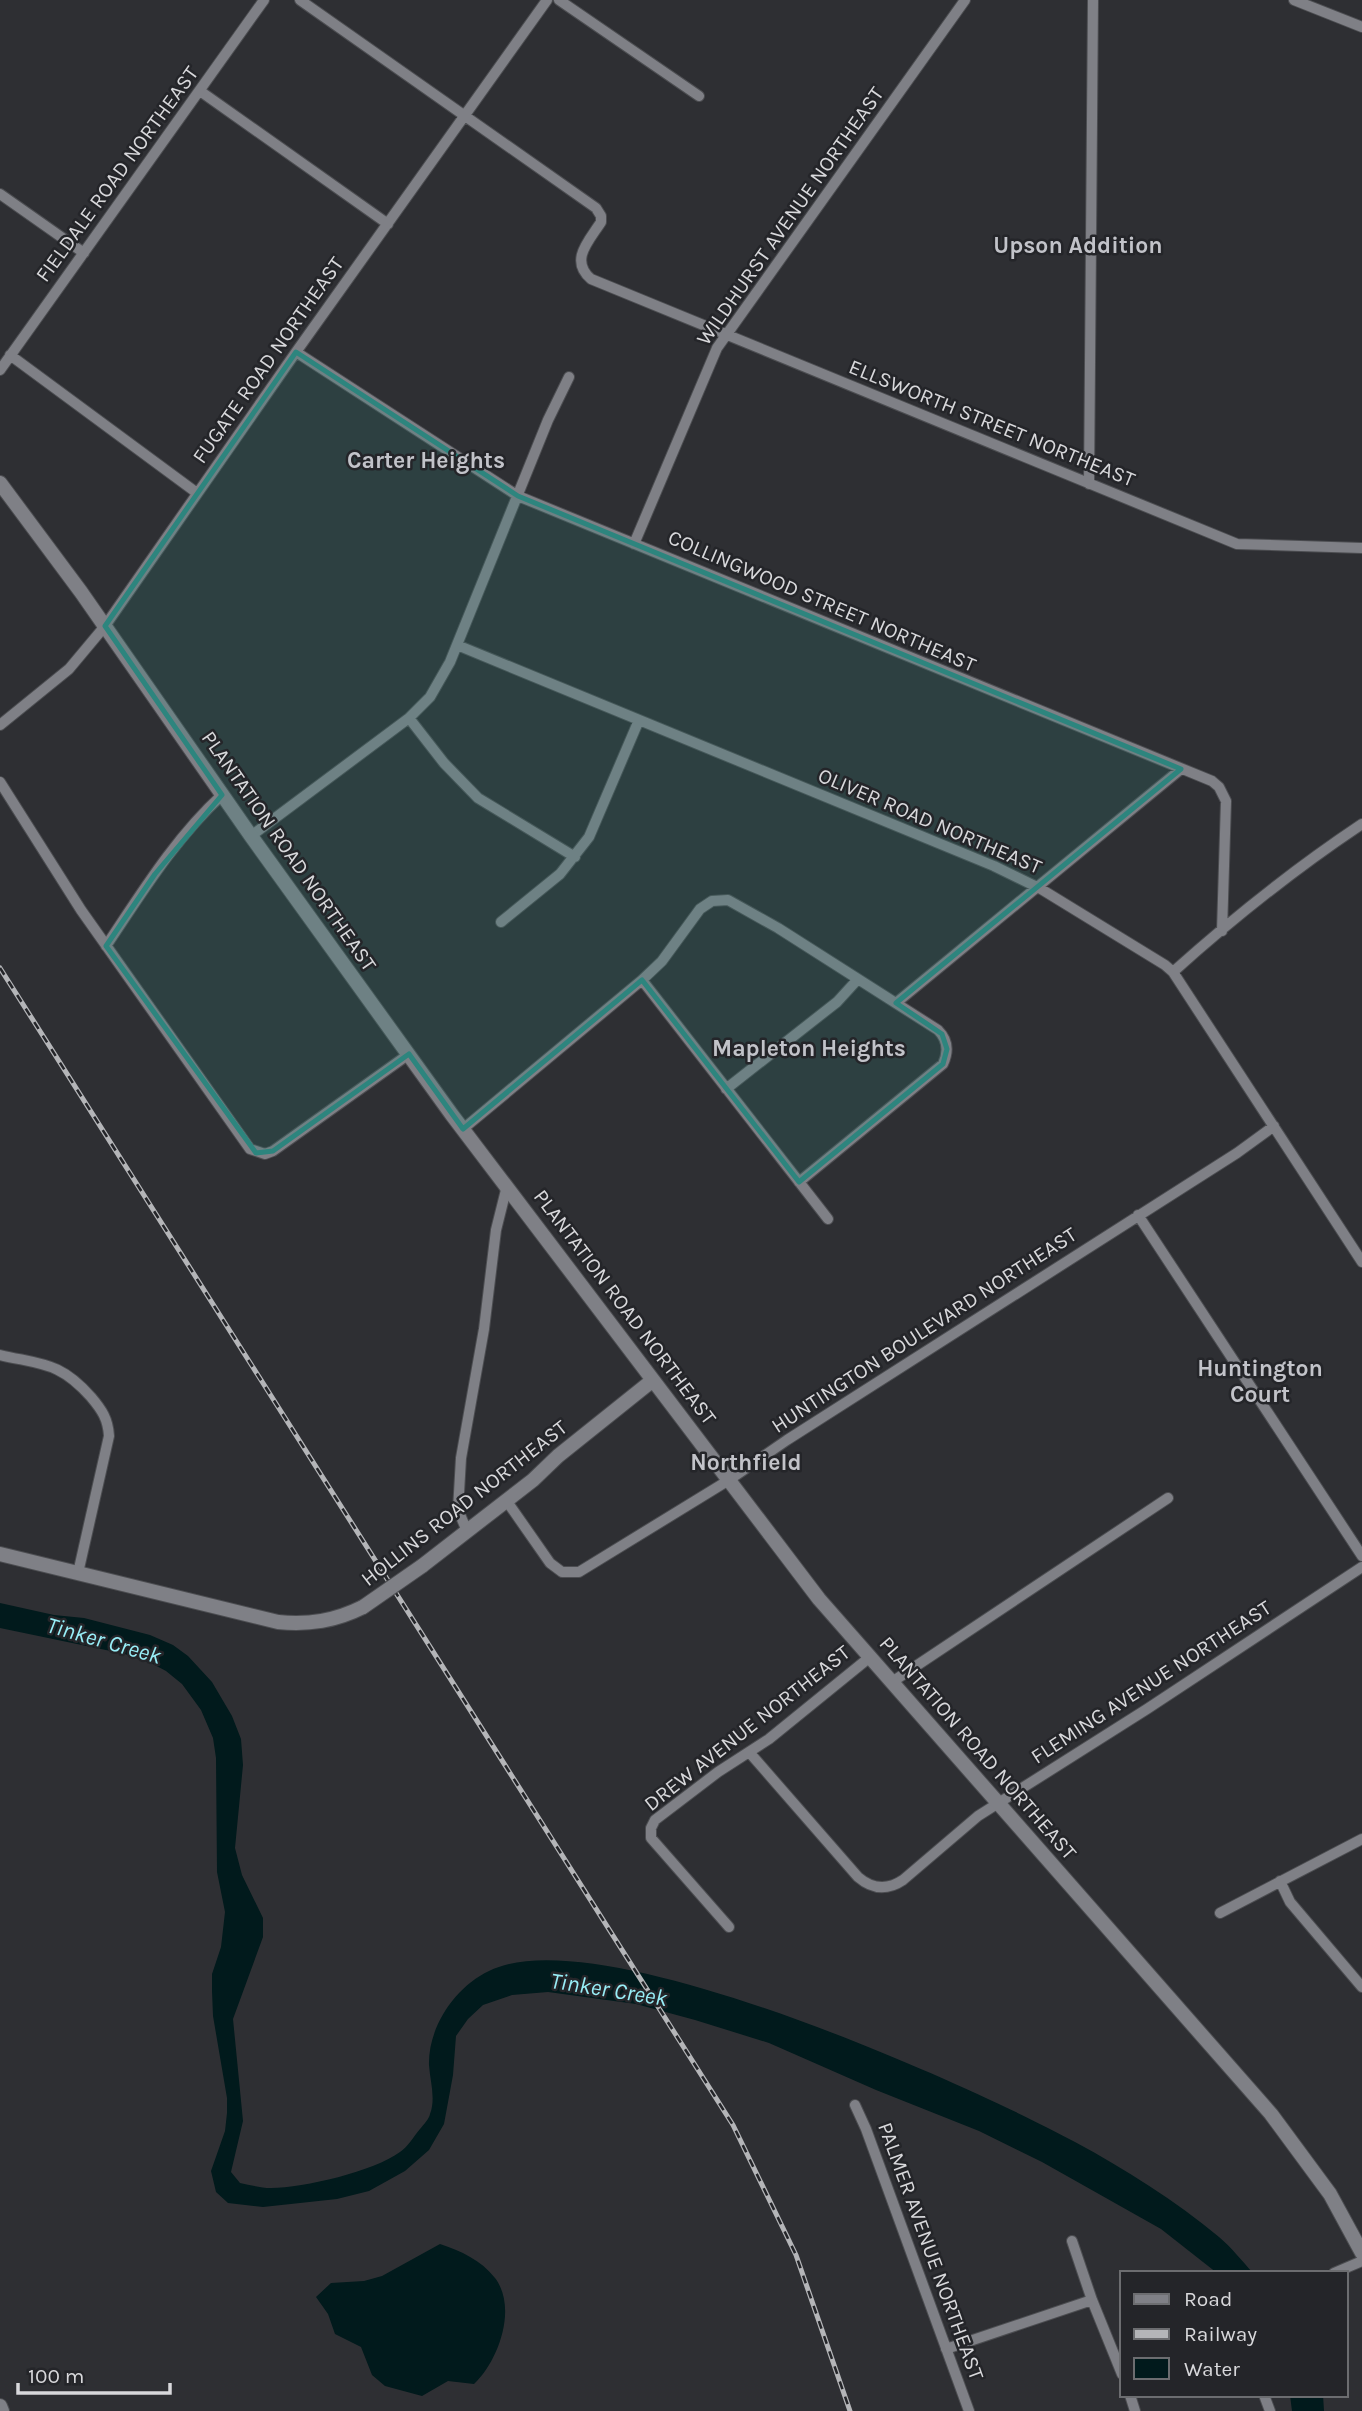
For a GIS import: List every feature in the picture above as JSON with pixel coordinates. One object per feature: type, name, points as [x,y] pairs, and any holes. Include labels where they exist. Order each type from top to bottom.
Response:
[{"type":"main road","name":"PLANTATION ROAD NORTHEAST","points":[[0,483],[463,1129],[819,1599],[1277,2121],[1331,2194],[1362,2253]]},
{"type":"main road","name":"HOLLINS ROAD NORTHEAST","points":[[0,1554],[278,1622],[301,1624],[330,1620],[363,1607],[422,1566],[653,1380]]},
{"type":"main road","points":[[0,2406],[2,2411]]},
{"type":"street","name":"FIELDALE ROAD NORTHEAST","points":[[0,370],[264,0]]},
{"type":"street","points":[[300,0],[466,116]]},
{"type":"street","name":"FUGATE ROAD NORTHEAST","points":[[0,724],[69,669],[88,649],[547,0]]},
{"type":"street","points":[[559,0],[699,96]]},
{"type":"street","name":"WILDHURST AVENUE NORTHEAST","points":[[634,544],[717,348],[965,0]]},
{"type":"street","points":[[1089,484],[1093,0]]},
{"type":"street","points":[[1294,0],[1362,27]]},
{"type":"street","points":[[200,91],[388,224]]},
{"type":"street","name":"ELLSWORTH STREET NORTHEAST","points":[[466,116],[599,210],[601,222],[581,255],[581,268],[591,279],[1237,544],[1362,548]]},
{"type":"street","points":[[0,194],[84,253]]},
{"type":"street","name":"COLLINGWOOD STREET NORTHEAST","points":[[296,352],[518,496],[1212,781],[1224,793],[1226,801],[1222,931]]},
{"type":"street","points":[[10,355],[197,494]]},
{"type":"street","points":[[251,836],[408,718],[430,697],[457,645],[548,421],[569,377]]},
{"type":"street","name":"OLIVER ROAD NORTHEAST","points":[[457,645],[962,852],[1036,887],[1148,954],[1173,972],[1362,1262]]},
{"type":"street","points":[[408,718],[444,763],[478,798],[575,857]]},
{"type":"street","points":[[501,922],[560,874],[589,837],[639,720]]},
{"type":"street","points":[[896,1003],[1181,769]]},
{"type":"street","points":[[0,782],[106,946],[246,1145],[256,1153],[273,1152],[410,1054]]},
{"type":"street","points":[[106,946],[196,821],[222,795]]},
{"type":"street","points":[[1173,972],[1326,848],[1362,824]]},
{"type":"street","points":[[463,1129],[642,980],[662,961],[700,909],[720,899],[740,905],[822,956],[938,1030],[946,1041],[943,1064],[799,1182]]},
{"type":"street","points":[[726,1089],[837,1002],[858,979]]},
{"type":"street","points":[[642,980],[828,1219]]},
{"type":"street","name":"HUNTINGTON BOULEVARD NORTHEAST","points":[[506,1500],[550,1563],[562,1572],[579,1572],[729,1480],[1237,1153],[1274,1126]]},
{"type":"street","points":[[467,1531],[458,1510],[461,1458],[484,1329],[496,1230],[507,1186]]},
{"type":"street","points":[[1138,1215],[1362,1556]]},
{"type":"street","points":[[0,1355],[51,1366],[71,1375],[106,1417],[109,1436],[78,1573]]},
{"type":"street","points":[[892,1682],[1168,1498]]},
{"type":"street","name":"FLEMING AVENUE NORTHEAST","points":[[749,1752],[858,1877],[872,1886],[889,1887],[904,1880],[961,1829],[999,1803],[1362,1567]]},
{"type":"street","name":"DREW AVENUE NORTHEAST","points":[[729,1927],[651,1838],[655,1820],[826,1694],[870,1657]]},
{"type":"street","points":[[1220,1913],[1362,1839]]},
{"type":"street","points":[[1280,1881],[1290,1902],[1361,1984]]},
{"type":"street","name":"PALMER AVENUE NORTHEAST","points":[[855,2105],[969,2411]]},
{"type":"street","points":[[1072,2241],[1092,2300],[1119,2355]]},
{"type":"street","points":[[1339,2271],[1362,2261]]},
{"type":"street","points":[[946,2349],[1092,2300]]},
{"type":"highlighted area","points":[[296,352],[518,496],[1181,769],[896,1003],[942,1034],[947,1049],[943,1064],[799,1182],[642,980],[463,1129],[409,1054],[273,1151],[256,1153],[106,946],[155,874],[222,795],[105,626]]},
{"type":"water","name":"Tinker Creek","points":[[0,1603],[54,1615],[84,1618],[150,1635],[173,1645],[188,1656],[212,1682],[232,1716],[241,1739],[243,1765],[235,1848],[242,1875],[263,1918],[263,1937],[233,2019],[243,2121],[231,2172],[240,2183],[271,2188],[319,2182],[374,2166],[403,2150],[426,2122],[432,2108],[430,2051],[439,2023],[455,1998],[477,1978],[489,1971],[541,1960],[611,1966],[694,1986],[783,2014],[872,2048],[1024,2116],[1075,2142],[1168,2198],[1219,2237],[1251,2271],[1214,2271],[1161,2229],[1042,2162],[979,2131],[769,2043],[636,2004],[548,1992],[512,1995],[483,2005],[468,2019],[456,2036],[453,2075],[444,2124],[429,2150],[405,2171],[369,2191],[337,2199],[263,2207],[228,2203],[216,2192],[211,2171],[225,2131],[227,2113],[212,1991],[212,1974],[221,1947],[225,1912],[217,1872],[216,1758],[213,1738],[201,1710],[182,1684],[151,1663],[125,1654],[0,1628]]},
{"type":"water","points":[[440,2244],[470,2257],[495,2278],[502,2290],[505,2319],[491,2362],[474,2384],[448,2381],[422,2396],[385,2386],[372,2375],[361,2347],[335,2334],[328,2314],[316,2297],[331,2283],[364,2281],[382,2276]]},
{"type":"water","points":[[1290,2397],[1323,2397],[1324,2411],[1292,2411]]},
{"type":"railway","points":[[0,968],[733,2125],[796,2255],[850,2411]]},
{"type":"district","name":"Upson Addition","points":[[1078,245]]},
{"type":"district","name":"Carter Heights","points":[[426,460]]},
{"type":"district","name":"Mapleton Heights","points":[[809,1048]]},
{"type":"district","name":"Huntington Court","points":[[1260,1381]]},
{"type":"district","name":"Northfield","points":[[746,1462]]}]
